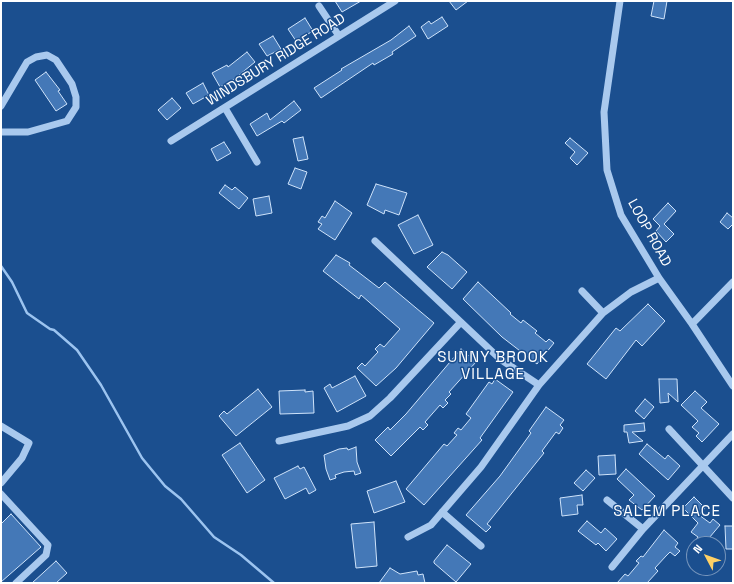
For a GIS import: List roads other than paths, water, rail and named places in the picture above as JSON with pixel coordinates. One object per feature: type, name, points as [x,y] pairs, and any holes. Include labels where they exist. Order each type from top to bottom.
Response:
[{"type":"street","name":"WINDSBURY RIDGE ROAD","points":[[171,141],[395,1]]},
{"type":"street","name":"LOOP ROAD","points":[[620,1],[604,112],[607,170],[621,215],[659,278],[692,324],[733,386]]},
{"type":"street","points":[[319,6],[339,36]]},
{"type":"street","points":[[1,106],[27,62],[36,57],[48,55],[56,60],[72,84],[76,97],[76,107],[67,121],[54,126],[28,132],[1,132]]},
{"type":"street","points":[[225,108],[258,162]]},
{"type":"street","points":[[375,241],[460,323],[500,359],[539,385]]},
{"type":"street","points":[[408,538],[431,525],[494,450],[539,385],[603,313],[631,292],[659,278]]},
{"type":"street","points":[[692,324],[733,282]]},
{"type":"street","points":[[582,291],[603,313]]},
{"type":"street","points":[[279,441],[348,426],[370,416],[390,398],[460,323]]},
{"type":"street","points":[[1,426],[29,443],[22,458],[1,483]]},
{"type":"street","points":[[669,429],[733,498]]},
{"type":"street","points":[[612,567],[643,529],[733,434]]},
{"type":"street","points":[[1,494],[48,546],[46,555],[16,583]]},
{"type":"street","points":[[607,500],[643,529]]},
{"type":"street","points":[[442,512],[481,546]]},
{"type":"waterway","points":[[1,266],[12,282],[27,313],[50,329],[54,330],[77,350],[101,385],[142,458],[165,486],[181,499],[214,537],[241,555],[274,583]]},
{"type":"district","name":"SUNNY BROOK VILLAGE","points":[[493,366]]},
{"type":"district","name":"SALEM PLACE","points":[[667,512]]}]
